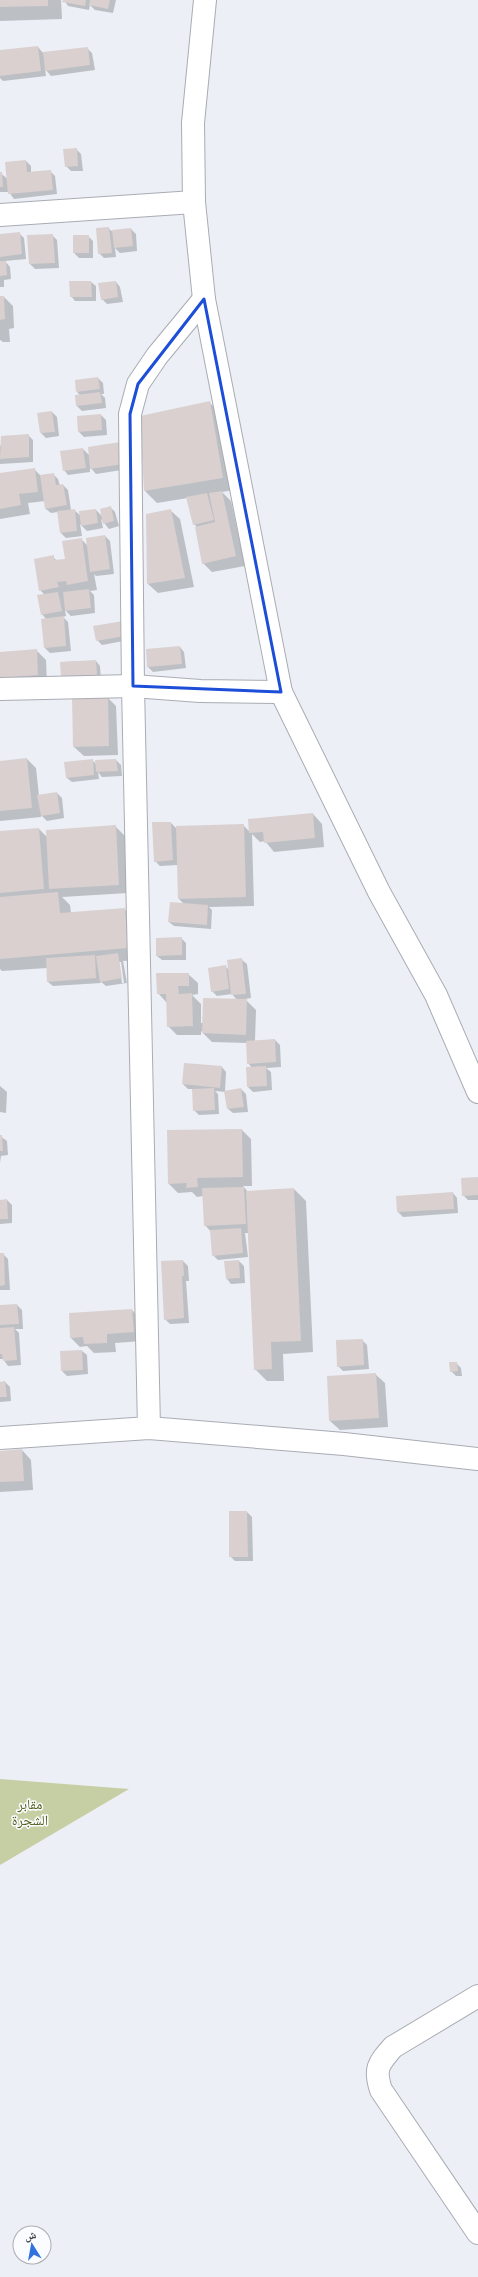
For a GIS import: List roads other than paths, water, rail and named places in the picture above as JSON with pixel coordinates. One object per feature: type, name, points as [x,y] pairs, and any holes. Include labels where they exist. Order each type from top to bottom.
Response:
[{"type":"street","points":[[205,0],[193,123],[194,202],[204,299],[281,692],[379,892],[436,995],[478,1092]]},
{"type":"street","points":[[0,215],[194,202]]},
{"type":"street","points":[[149,1428],[133,686],[130,414],[138,384],[157,356],[204,299]]},
{"type":"street","points":[[0,689],[133,686],[200,691],[281,692]]},
{"type":"street","points":[[0,1438],[149,1428],[344,1444],[478,1459]]},
{"type":"street","points":[[478,1996],[393,2047],[382,2059],[376,2075],[381,2090],[478,2233]]},
{"type":"park label","name":"مقابر الشجرة","points":[[30,1812]]}]
